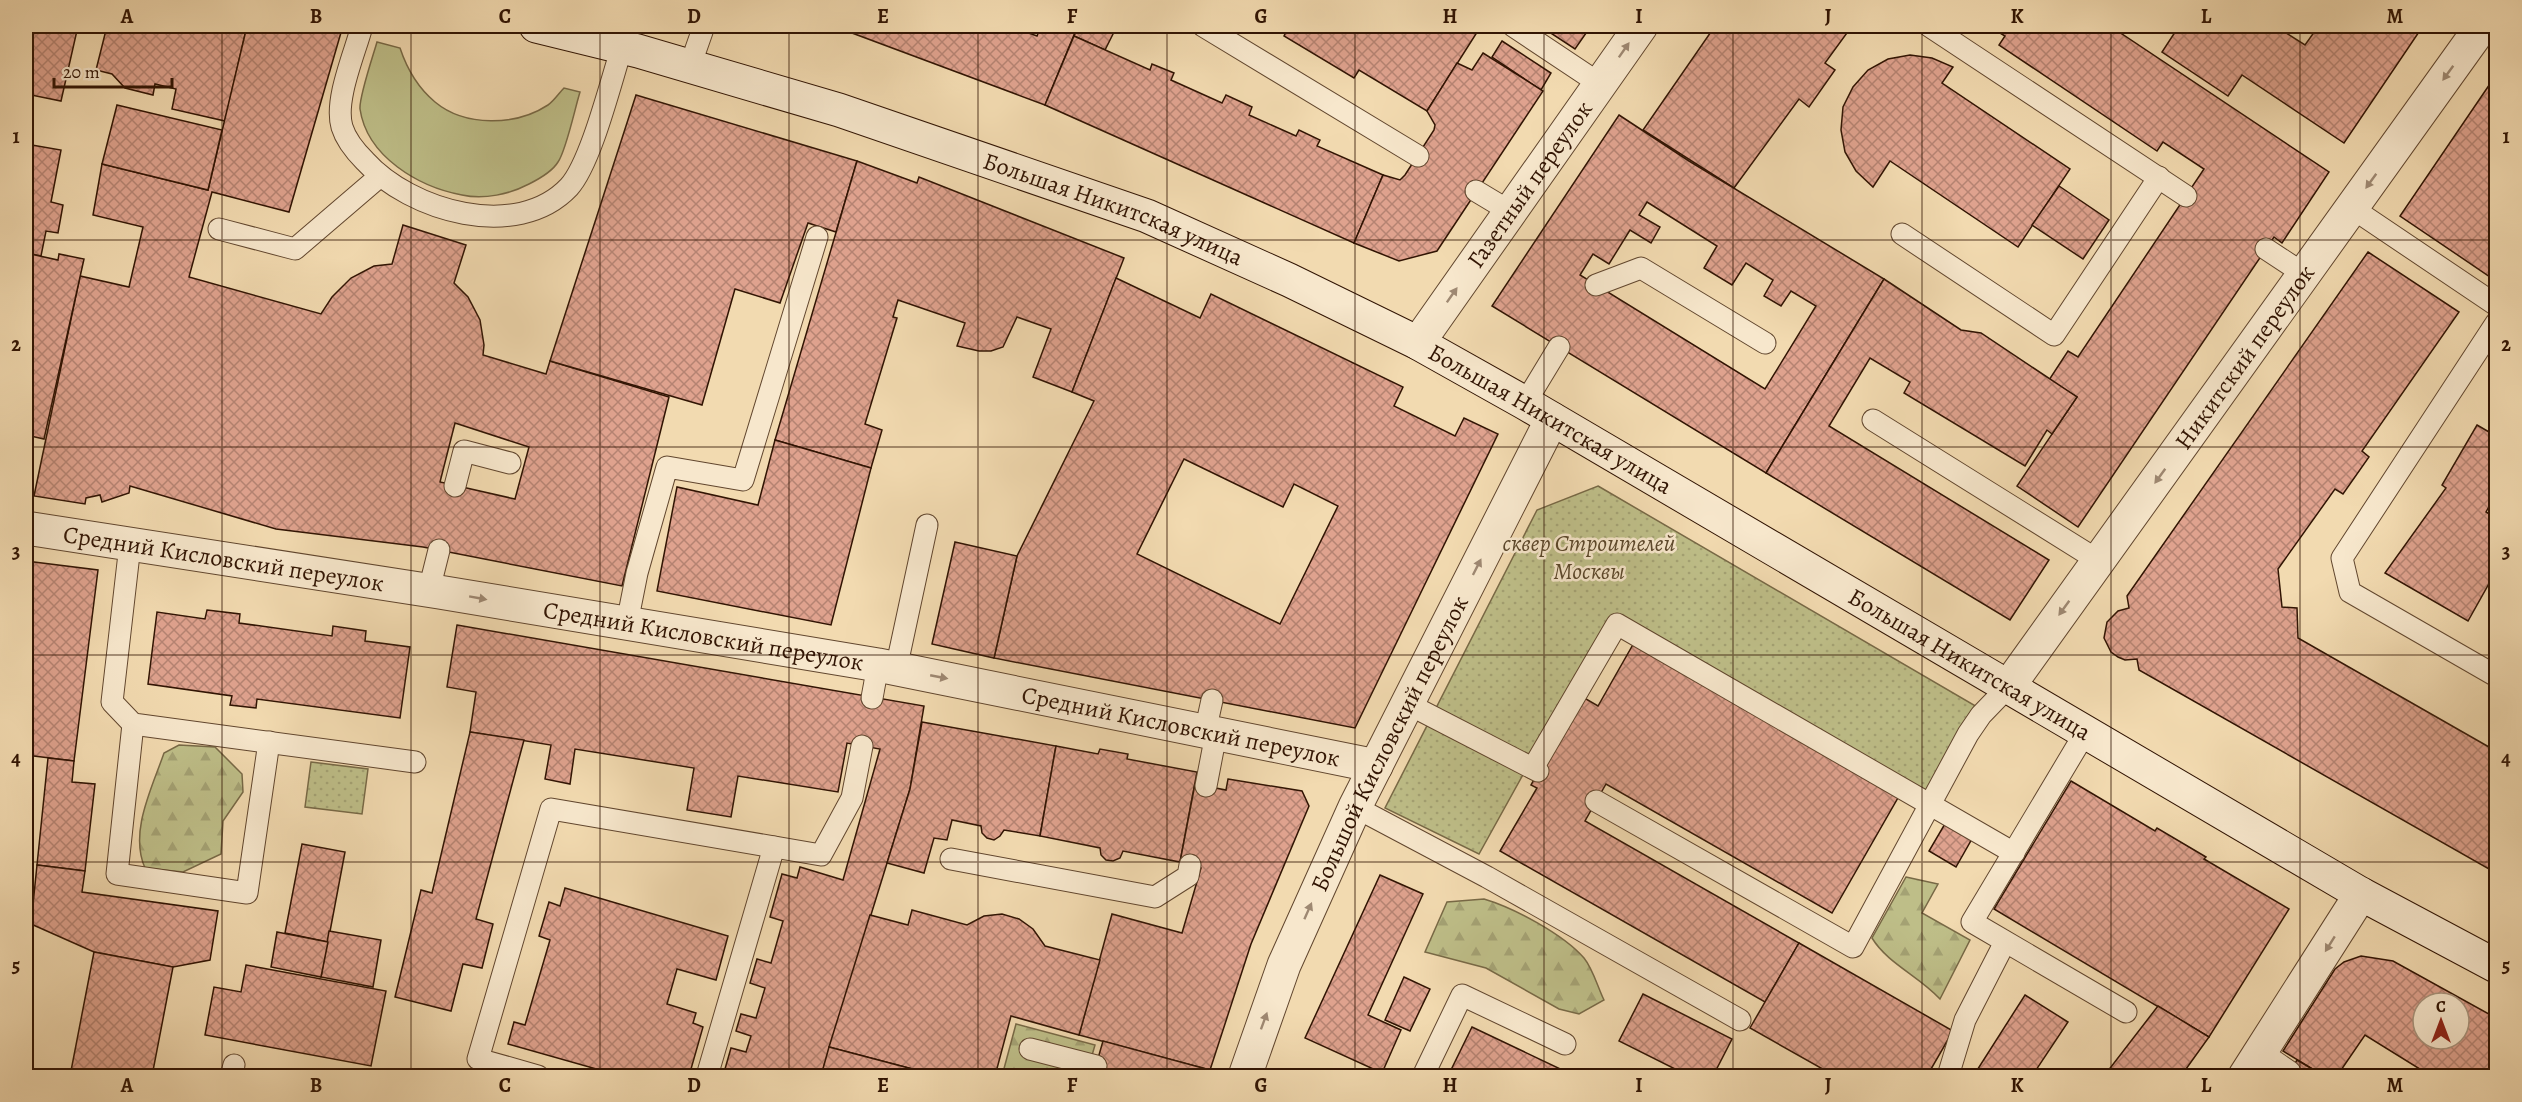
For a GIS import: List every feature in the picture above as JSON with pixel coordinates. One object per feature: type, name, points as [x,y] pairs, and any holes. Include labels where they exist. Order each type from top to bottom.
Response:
[{"type":"street","name":"Газетный переулок","points":[[1418,343],[1641,26]]},
{"type":"street","name":"Никитский переулок","points":[[2008,687],[2482,26]]},
{"type":"street","name":"Большая Никитская улица","points":[[546,27],[839,110],[1147,216],[1289,280],[1418,343],[1525,403],[2361,894],[2496,966]]},
{"type":"street","name":"Большой Кисловский переулок","points":[[1245,1077],[1284,965],[1355,807],[1552,419]]},
{"type":"street","name":"Средний Кисловский переулок","points":[[26,528],[429,591],[887,667],[1376,766]]},
{"type":"street","points":[[2253,1065],[2361,894]]},
{"type":"lane","points":[[362,26],[341,101],[342,127],[355,150],[379,177],[411,196],[470,216],[499,217],[553,202],[571,185],[584,163],[622,47]]},
{"type":"lane","points":[[690,66],[704,26]]},
{"type":"lane","points":[[1203,26],[1418,156]]},
{"type":"lane","points":[[1513,26],[1600,84]]},
{"type":"lane","points":[[1929,26],[2186,196]]},
{"type":"lane","points":[[219,229],[294,249],[379,177]]},
{"type":"lane","points":[[1902,234],[2054,335],[2159,177]]},
{"type":"lane","points":[[1476,191],[1511,212]]},
{"type":"lane","points":[[2352,208],[2496,305]]},
{"type":"lane","points":[[627,623],[637,573],[667,467],[743,480],[818,237]]},
{"type":"lane","points":[[2266,249],[2304,274]]},
{"type":"lane","points":[[1596,285],[1641,268],[1765,343]]},
{"type":"lane","points":[[2496,323],[2342,558],[2350,592],[2496,676]]},
{"type":"lane","points":[[1525,403],[1559,347]]},
{"type":"lane","points":[[1873,420],[2098,561]]},
{"type":"lane","points":[[455,486],[464,451],[510,463]]},
{"type":"lane","points":[[872,698],[887,667],[927,525]]},
{"type":"lane","points":[[130,545],[112,702],[133,724],[415,762]]},
{"type":"lane","points":[[429,591],[440,550]]},
{"type":"lane","points":[[1408,704],[1536,770],[1617,624],[2014,854]]},
{"type":"lane","points":[[1596,801],[1852,947],[1929,804],[1981,715],[2008,687]]},
{"type":"lane","points":[[1206,786],[1212,700]]},
{"type":"lane","points":[[133,724],[117,874],[247,893],[269,742]]},
{"type":"lane","points":[[2085,733],[1972,922],[2126,1012]]},
{"type":"lane","points":[[538,1077],[478,1059],[551,809],[821,855],[852,798],[862,746]]},
{"type":"lane","points":[[1355,807],[1487,876],[1740,1020]]},
{"type":"lane","points":[[706,1077],[774,847]]},
{"type":"lane","points":[[951,859],[1155,897],[1188,876],[1190,865]]},
{"type":"lane","points":[[1948,1077],[1965,1020],[2005,942]]},
{"type":"lane","points":[[1423,1077],[1462,995],[1565,1044]]},
{"type":"lane","points":[[1030,1048],[1096,1066]]},
{"type":"lane","points":[[2253,1065],[2290,1072]]},
{"type":"green space","points":[[377,42],[400,48],[409,70],[423,90],[435,102],[461,116],[491,121],[521,117],[548,105],[564,88],[580,92],[558,162],[545,175],[522,188],[479,197],[446,191],[413,177],[384,155],[373,142],[360,109]]},
{"type":"green space","name":"сквер Строителей Москвы","points":[[1598,486],[1979,708],[1926,797],[1611,616],[1479,854],[1385,808],[1537,510]]},
{"type":"green space","points":[[179,745],[215,747],[242,774],[243,792],[223,821],[221,854],[183,872],[145,868],[140,840],[148,795],[164,753]]},
{"type":"green space","points":[[311,762],[368,769],[362,814],[305,807]]},
{"type":"green space","points":[[1906,877],[1938,884],[1922,913],[1970,940],[1940,999],[1886,955],[1872,938]]},
{"type":"green space","points":[[1484,899],[1537,923],[1575,949],[1590,968],[1604,1000],[1579,1014],[1559,1009],[1486,968],[1425,952],[1447,902]]},
{"type":"green space","points":[[1016,1024],[1095,1045],[1086,1076],[1002,1076]]},
{"type":"building","points":[[26,26],[78,26],[61,101],[26,94]]},
{"type":"building","points":[[107,26],[247,26],[225,121],[172,109],[176,89],[155,84],[153,95],[125,88],[112,74],[96,70]]},
{"type":"building","points":[[247,26],[327,26],[342,29],[289,212],[212,192],[189,277],[321,314],[332,297],[351,278],[374,266],[392,264],[403,225],[466,245],[454,283],[468,297],[480,320],[484,345],[483,355],[546,374],[550,361],[669,397],[622,586],[423,547],[276,529],[130,486],[129,493],[102,502],[100,495],[86,498],[85,504],[34,496],[80,276],[129,287],[143,227],[93,215],[102,164],[208,190]],"holes":[[[455,423],[529,447],[515,499],[440,482]]]},
{"type":"building","points":[[829,26],[846,26],[844,30]]},
{"type":"building","points":[[846,26],[1010,26],[1037,36],[1041,26],[1063,26],[1076,30],[1045,105],[844,30]]},
{"type":"building","points":[[1079,26],[1117,26],[1105,50],[1074,36]]},
{"type":"building","points":[[1283,26],[1481,26],[1427,111],[1359,70],[1354,78],[1284,36],[1288,28]]},
{"type":"building","points":[[1540,26],[1591,26],[1575,49]]},
{"type":"building","points":[[1715,26],[1852,26],[1825,63],[1835,70],[1809,107],[1799,99],[1734,188],[1643,130]]},
{"type":"building","points":[[1998,26],[2110,26],[2329,172],[2282,243],[2274,237],[2078,527],[2017,486],[2077,397],[2049,380],[2068,351],[2078,357],[2204,169],[2163,142],[2157,151],[1999,45],[2005,36],[1995,30]]},
{"type":"building","points":[[2179,26],[2275,26],[2305,45],[2315,31],[2307,26],[2423,26],[2344,143],[2242,75],[2228,96],[2162,52]]},
{"type":"building","points":[[1074,36],[1150,70],[1152,64],[1174,73],[1171,80],[1222,103],[1226,95],[1252,107],[1249,115],[1296,136],[1299,130],[1320,140],[1317,146],[1383,175],[1354,243],[1045,105]]},
{"type":"building","points":[[1502,41],[1551,73],[1541,90],[1492,57]]},
{"type":"building","points":[[1483,53],[1543,91],[1437,251],[1399,261],[1354,243],[1383,175],[1400,180],[1434,130],[1435,125],[1427,111],[1457,63],[1472,70]]},
{"type":"building","points":[[1910,55],[1932,58],[1953,67],[1942,83],[2070,169],[2018,247],[1890,161],[1873,187],[1856,171],[1845,152],[1841,130],[1843,107],[1853,87],[1868,70],[1888,59]]},
{"type":"building","points":[[2496,75],[2496,281],[2400,216]]},
{"type":"building","points":[[636,95],[857,161],[836,232],[808,223],[780,303],[735,289],[702,405],[550,361]]},
{"type":"building","points":[[117,105],[222,130],[208,190],[102,164]]},
{"type":"building","points":[[1619,115],[1689,161],[1884,279],[1766,473],[1492,306]],"holes":[[[1647,202],[1717,246],[1704,268],[1732,285],[1746,263],[1773,280],[1764,296],[1781,306],[1791,291],[1816,306],[1765,389],[1580,275],[1593,254],[1609,264],[1630,230],[1651,243],[1660,227],[1639,215]]]},
{"type":"building","points":[[26,144],[61,150],[51,202],[63,205],[58,233],[46,231],[41,256],[26,253]]},
{"type":"building","points":[[857,161],[917,183],[919,177],[1124,258],[1072,392],[1033,377],[1051,329],[1017,317],[1003,347],[991,351],[979,351],[957,346],[965,323],[898,300],[893,317],[897,318],[865,424],[882,430],[871,468],[775,440]]},
{"type":"building","points":[[2059,186],[2109,220],[2083,259],[2032,225]]},
{"type":"building","points":[[2368,252],[2459,312],[2362,451],[2369,457],[2343,494],[2335,489],[2278,569],[2282,607],[2297,608],[2298,638],[2496,751],[2496,873],[2139,670],[2137,659],[2125,660],[2118,657],[2111,652],[2104,638],[2107,622],[2118,611],[2129,608],[2127,596]]},
{"type":"building","points":[[26,253],[58,260],[59,254],[84,259],[44,439],[26,435]]},
{"type":"building","points":[[1116,278],[1200,318],[1211,294],[1403,387],[1394,406],[1455,436],[1464,418],[1498,434],[1355,728],[994,658],[1017,556],[1094,401],[1072,392]],"holes":[[[1184,459],[1283,507],[1294,484],[1338,506],[1280,624],[1137,554]]]},
{"type":"building","points":[[1884,279],[1961,330],[1981,333],[2077,397],[2052,434],[2047,430],[2025,466],[1904,393],[1910,382],[1870,358],[1829,426],[2049,560],[2010,620],[1766,473]]},
{"type":"building","points":[[2477,425],[2496,436],[2496,494],[2486,512],[2496,518],[2494,538],[2496,551],[2491,561],[2496,565],[2496,571],[2468,621],[2385,573],[2446,488],[2442,485]]},
{"type":"building","points":[[775,440],[871,468],[831,625],[657,591],[677,487],[758,505]]},
{"type":"building","points":[[955,542],[1017,556],[994,658],[932,644]]},
{"type":"building","points":[[26,561],[98,570],[74,761],[26,755]]},
{"type":"building","points":[[207,610],[240,614],[239,623],[332,636],[333,626],[366,631],[365,641],[410,647],[400,718],[257,699],[256,708],[230,705],[232,696],[148,684],[157,612],[205,619]]},
{"type":"building","points":[[457,625],[924,706],[910,789],[821,1076],[723,1076],[731,1048],[746,1052],[751,1036],[736,1031],[741,1014],[756,1018],[765,988],[750,983],[757,959],[771,963],[783,921],[770,917],[782,874],[797,878],[800,867],[843,880],[880,749],[847,743],[838,792],[738,776],[731,817],[687,810],[694,768],[575,749],[570,784],[545,779],[551,745],[470,732],[476,692],[447,687]]},
{"type":"building","points":[[1635,641],[1899,796],[1832,913],[1606,784],[1585,821],[1799,943],[1765,1002],[1500,851],[1537,788],[1531,785],[1581,696],[1598,706]]},
{"type":"building","points":[[922,722],[1056,746],[1040,836],[1004,830],[994,840],[982,833],[981,826],[952,820],[947,840],[934,838],[924,873],[887,863],[910,789]]},
{"type":"building","points":[[470,732],[524,740],[476,919],[493,924],[482,968],[463,964],[451,1011],[395,997],[421,890],[432,893]]},
{"type":"building","points":[[1056,746],[1098,754],[1100,749],[1128,754],[1127,759],[1197,772],[1180,862],[1123,851],[1120,858],[1113,861],[1106,860],[1101,855],[1100,848],[1040,836]]},
{"type":"building","points":[[48,758],[74,761],[72,782],[95,784],[85,871],[37,865]]},
{"type":"building","points":[[1228,779],[1302,791],[1309,806],[1251,944],[1210,1070],[1079,1035],[1112,914],[1182,933],[1201,868],[1180,862],[1195,784],[1226,790]]},
{"type":"building","points":[[2071,781],[2155,831],[2157,828],[2206,857],[2204,859],[2289,909],[2209,1037],[1994,909]]},
{"type":"building","points":[[1946,822],[1973,837],[1956,867],[1929,851]]},
{"type":"building","points":[[302,844],[345,852],[328,942],[285,933]]},
{"type":"building","points":[[37,865],[85,871],[82,892],[218,911],[210,960],[173,967],[94,952],[31,924]]},
{"type":"building","points":[[1380,875],[1423,894],[1368,1015],[1401,1030],[1382,1073],[1305,1038]]},
{"type":"building","points":[[565,888],[728,936],[716,980],[677,969],[667,1004],[696,1013],[693,1023],[703,1027],[689,1076],[621,1076],[508,1044],[514,1022],[525,1025],[550,940],[539,936],[549,902],[560,906]]},
{"type":"building","points":[[912,910],[967,925],[984,916],[1002,914],[1019,919],[1033,929],[1045,946],[1100,960],[1079,1035],[1011,1016],[995,1076],[939,1076],[829,1047],[870,915],[908,925]]},
{"type":"building","points":[[329,931],[381,940],[373,987],[321,977]]},
{"type":"building","points":[[277,932],[328,942],[321,977],[271,967]]},
{"type":"building","points":[[1799,943],[1953,1031],[1927,1076],[1835,1076],[1750,1028]]},
{"type":"building","points":[[94,952],[173,967],[152,1076],[70,1076]]},
{"type":"building","points":[[2361,956],[2393,961],[2447,991],[2411,991],[2411,1051],[2471,1051],[2471,1004],[2496,1018],[2496,1076],[2431,1076],[2365,1035],[2337,1076],[2324,1076],[2283,1051],[2335,969],[2344,962]]},
{"type":"building","points":[[246,965],[386,991],[371,1066],[205,1035],[214,987],[241,992]]},
{"type":"building","points":[[1404,977],[1430,989],[1410,1031],[1385,1020]]},
{"type":"building","points":[[1643,994],[1732,1039],[1713,1076],[1689,1076],[1619,1041]]},
{"type":"building","points":[[2025,995],[2068,1022],[2032,1076],[1974,1075]]},
{"type":"building","points":[[2158,1006],[2209,1037],[2181,1076],[2104,1076]]},
{"type":"building","points":[[1472,1027],[1575,1076],[1448,1076]]},
{"type":"building","points":[[1103,1041],[1210,1070],[1208,1076],[1093,1076]]},
{"type":"building","points":[[829,1047],[939,1076],[821,1076]]},
{"type":"building","points":[[2297,1060],[2324,1076],[2287,1076]]}]
